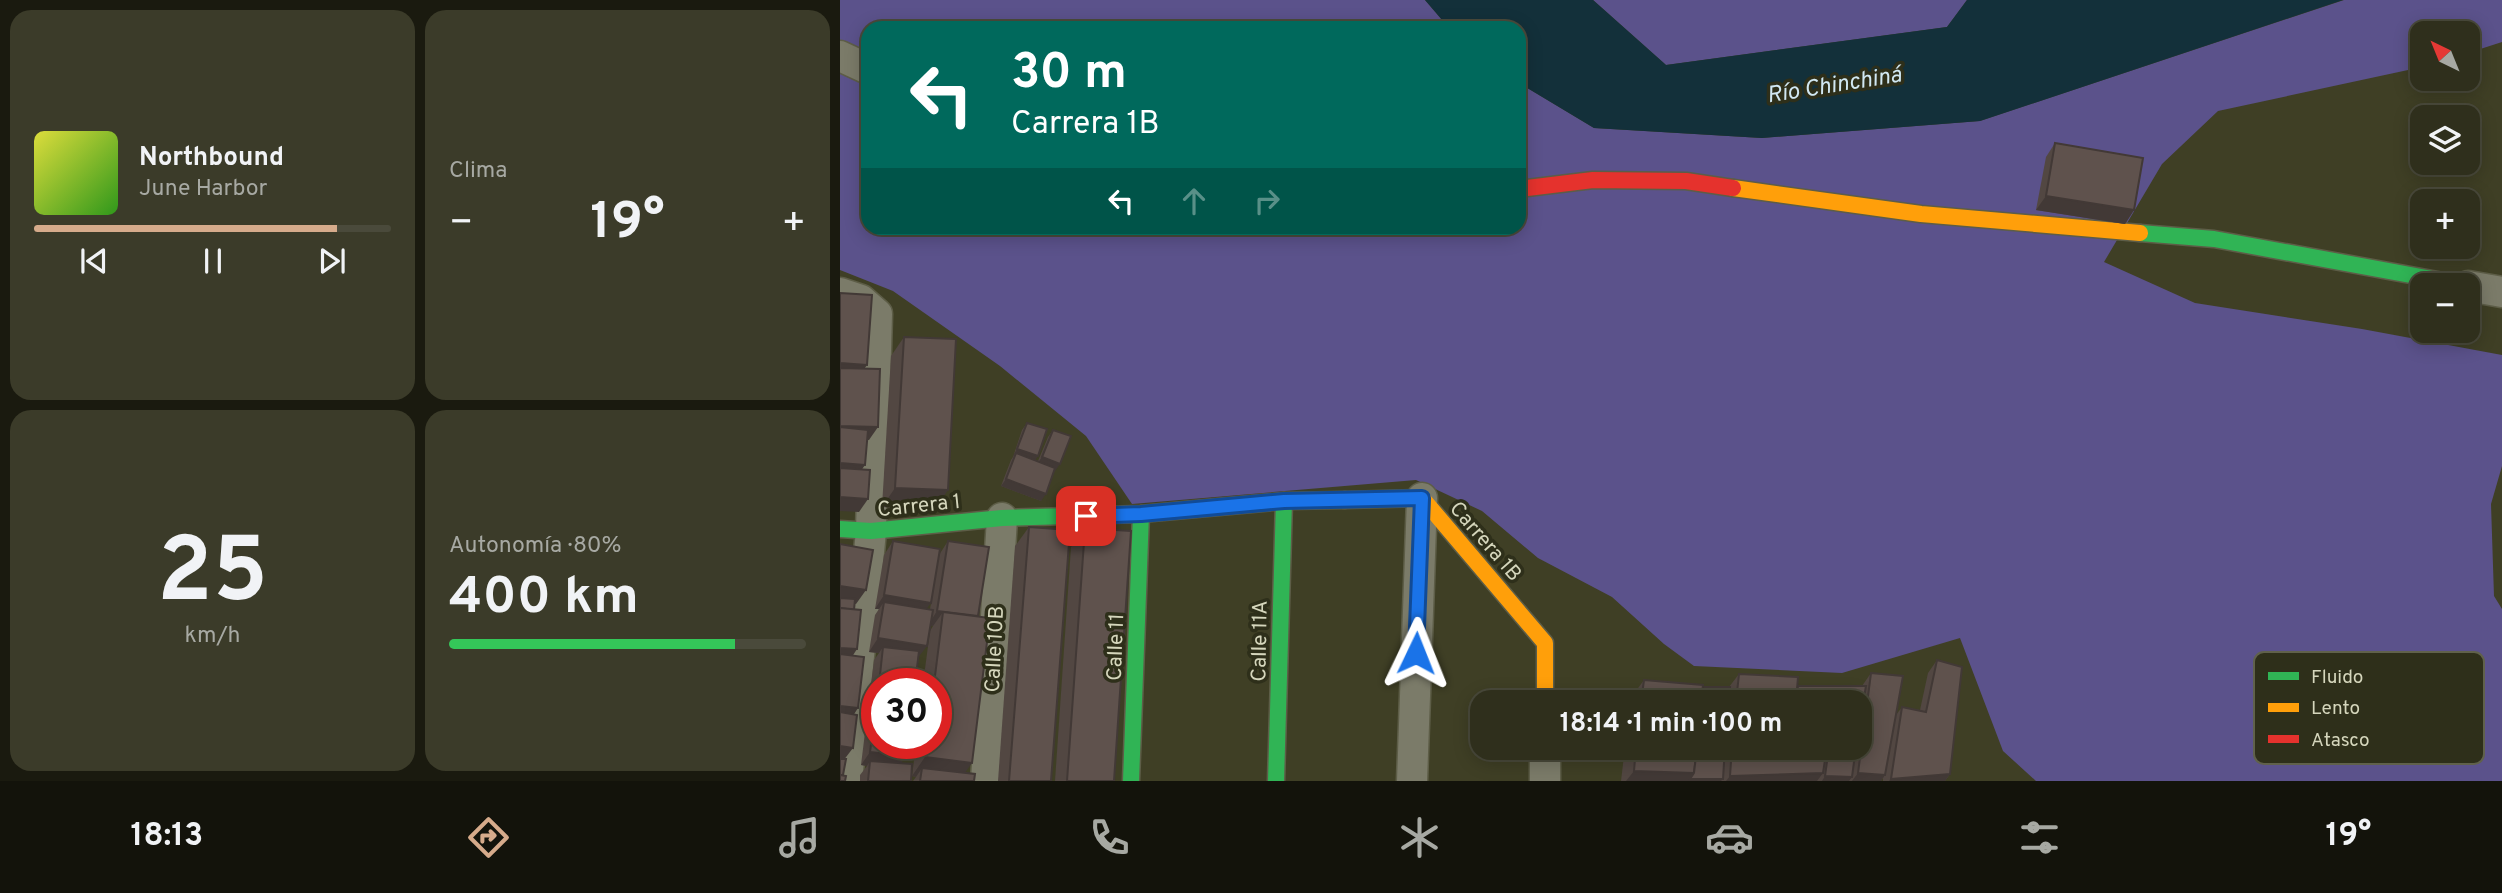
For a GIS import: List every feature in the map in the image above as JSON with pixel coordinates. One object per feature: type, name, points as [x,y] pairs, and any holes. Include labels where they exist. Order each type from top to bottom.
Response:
[{"type":"street","points":[[840,56],[861,66]]},
{"type":"street","points":[[1526,188],[1593,180],[1686,181],[1922,214],[2214,239],[2410,276]]},
{"type":"street","points":[[2480,288],[2502,292]]},
{"type":"street","points":[[840,293],[861,300],[877,314],[871,531],[847,781]]},
{"type":"street","points":[[1412,781],[1422,498]]},
{"type":"street","name":"Carrera 1B","points":[[1002,518],[1141,514],[1284,501],[1422,498],[1545,643],[1545,690]]},
{"type":"street","name":"Calle 11A","points":[[1276,781],[1284,501]]},
{"type":"street","name":"Calle 11","points":[[1131,781],[1141,514]]},
{"type":"street","name":"Carrera 1","points":[[840,529],[871,531],[1002,518]]},
{"type":"street","name":"Calle 10B","points":[[986,781],[1002,518]]},
{"type":"street","points":[[1545,760],[1545,781]]},
{"type":"shaded area","points":[[840,0],[1425,0],[1443,21],[861,21],[861,235],[1526,235],[1526,87],[1594,128],[1762,138],[1980,121],[2344,0],[2502,0],[2502,42],[2480,49],[2480,21],[2410,21],[2410,70],[2218,111],[2162,164],[2104,262],[2195,303],[2410,338],[2410,343],[2437,343],[2502,355],[2502,466],[2491,504],[2494,596],[2502,609],[2502,781],[2036,781],[2003,751],[1960,638],[1842,673],[1694,666],[1664,644],[1612,597],[1538,558],[1482,511],[1416,480],[1132,504],[1086,436],[1000,366],[893,291],[840,270]]},
{"type":"shaded area","points":[[1593,0],[1967,0],[1947,27],[1666,65]]},
{"type":"water","name":"Río Chinchiná","points":[[1425,0],[1593,0],[1666,65],[1947,27],[1967,0],[2343,0],[1980,121],[1762,138],[1594,128],[1526,87],[1526,21],[1443,21]]},
{"type":"building","points":[[2055,143],[2143,158],[2134,210],[2046,196]]},
{"type":"building","points":[[840,293],[872,295],[867,365],[840,363]]},
{"type":"building","points":[[904,337],[956,339],[948,490],[895,488]]},
{"type":"building","points":[[840,368],[880,369],[878,427],[840,426]]},
{"type":"building","points":[[1027,423],[1047,429],[1038,456],[1017,449]]},
{"type":"building","points":[[840,427],[868,430],[865,465],[840,463]]},
{"type":"building","points":[[1053,430],[1071,436],[1060,464],[1042,457]]},
{"type":"building","points":[[1016,453],[1055,468],[1046,494],[1006,479]]},
{"type":"building","points":[[840,468],[870,470],[868,499],[840,497]]},
{"type":"building","points":[[1029,527],[1070,530],[1051,781],[1009,781]]},
{"type":"building","points":[[1085,528],[1131,531],[1114,781],[1067,781]]},
{"type":"building","points":[[893,541],[940,549],[931,603],[884,595]]},
{"type":"building","points":[[948,541],[989,547],[978,616],[937,611]]},
{"type":"building","points":[[840,544],[873,550],[866,590],[840,586]]},
{"type":"building","points":[[840,598],[855,599],[854,610],[840,608]]},
{"type":"building","points":[[884,602],[933,610],[927,646],[878,638]]},
{"type":"building","points":[[840,608],[861,610],[857,649],[840,648]]},
{"type":"building","points":[[943,612],[990,618],[972,763],[941,759],[952,759],[952,668],[936,668]]},
{"type":"building","points":[[883,647],[919,651],[917,668],[881,668]]},
{"type":"building","points":[[840,654],[864,657],[858,708],[840,706]]},
{"type":"building","points":[[1937,660],[1962,667],[1950,774],[1891,779],[1902,707],[1926,712]]},
{"type":"building","points":[[1871,673],[1903,676],[1885,775],[1858,773],[1860,760],[1872,760],[1872,690],[1869,690]]},
{"type":"building","points":[[1739,674],[1798,677],[1797,690],[1737,690]]},
{"type":"building","points":[[1644,680],[1703,685],[1702,690],[1643,690]]},
{"type":"building","points":[[1798,686],[1866,686],[1865,690],[1798,690]]},
{"type":"building","points":[[1705,687],[1730,687],[1730,690],[1705,690]]},
{"type":"building","points":[[840,712],[857,715],[853,748],[840,746]]},
{"type":"building","points":[[840,759],[846,759],[843,775],[840,775]]},
{"type":"building","points":[[1635,760],[1696,760],[1694,773],[1634,771]]},
{"type":"building","points":[[1696,760],[1724,760],[1723,779],[1690,779],[1694,773]]},
{"type":"building","points":[[1731,760],[1825,760],[1823,773],[1730,776]]},
{"type":"building","points":[[1827,760],[1854,760],[1852,777],[1825,776]]},
{"type":"building","points":[[870,761],[912,764],[911,781],[868,781]]},
{"type":"building","points":[[922,768],[975,774],[974,781],[920,781]]},
{"type":"traffic: fast","points":[[2140,233],[2214,239],[2410,275]]},
{"type":"traffic: fast","points":[[840,529],[871,531],[1002,518],[1141,514],[1284,501],[1345,500]]},
{"type":"traffic: fast","points":[[1276,781],[1284,501]]},
{"type":"traffic: fast","points":[[1131,781],[1141,514]]},
{"type":"traffic: slow","points":[[1733,188],[1921,214],[2140,233]]},
{"type":"traffic: slow","points":[[1345,500],[1422,498],[1545,643],[1545,690]]},
{"type":"traffic: jam","points":[[1526,188],[1593,180],[1686,181],[1733,188]]},
{"type":"route","points":[[1086,516],[1141,514],[1284,501],[1422,498],[1416,653]]}]
